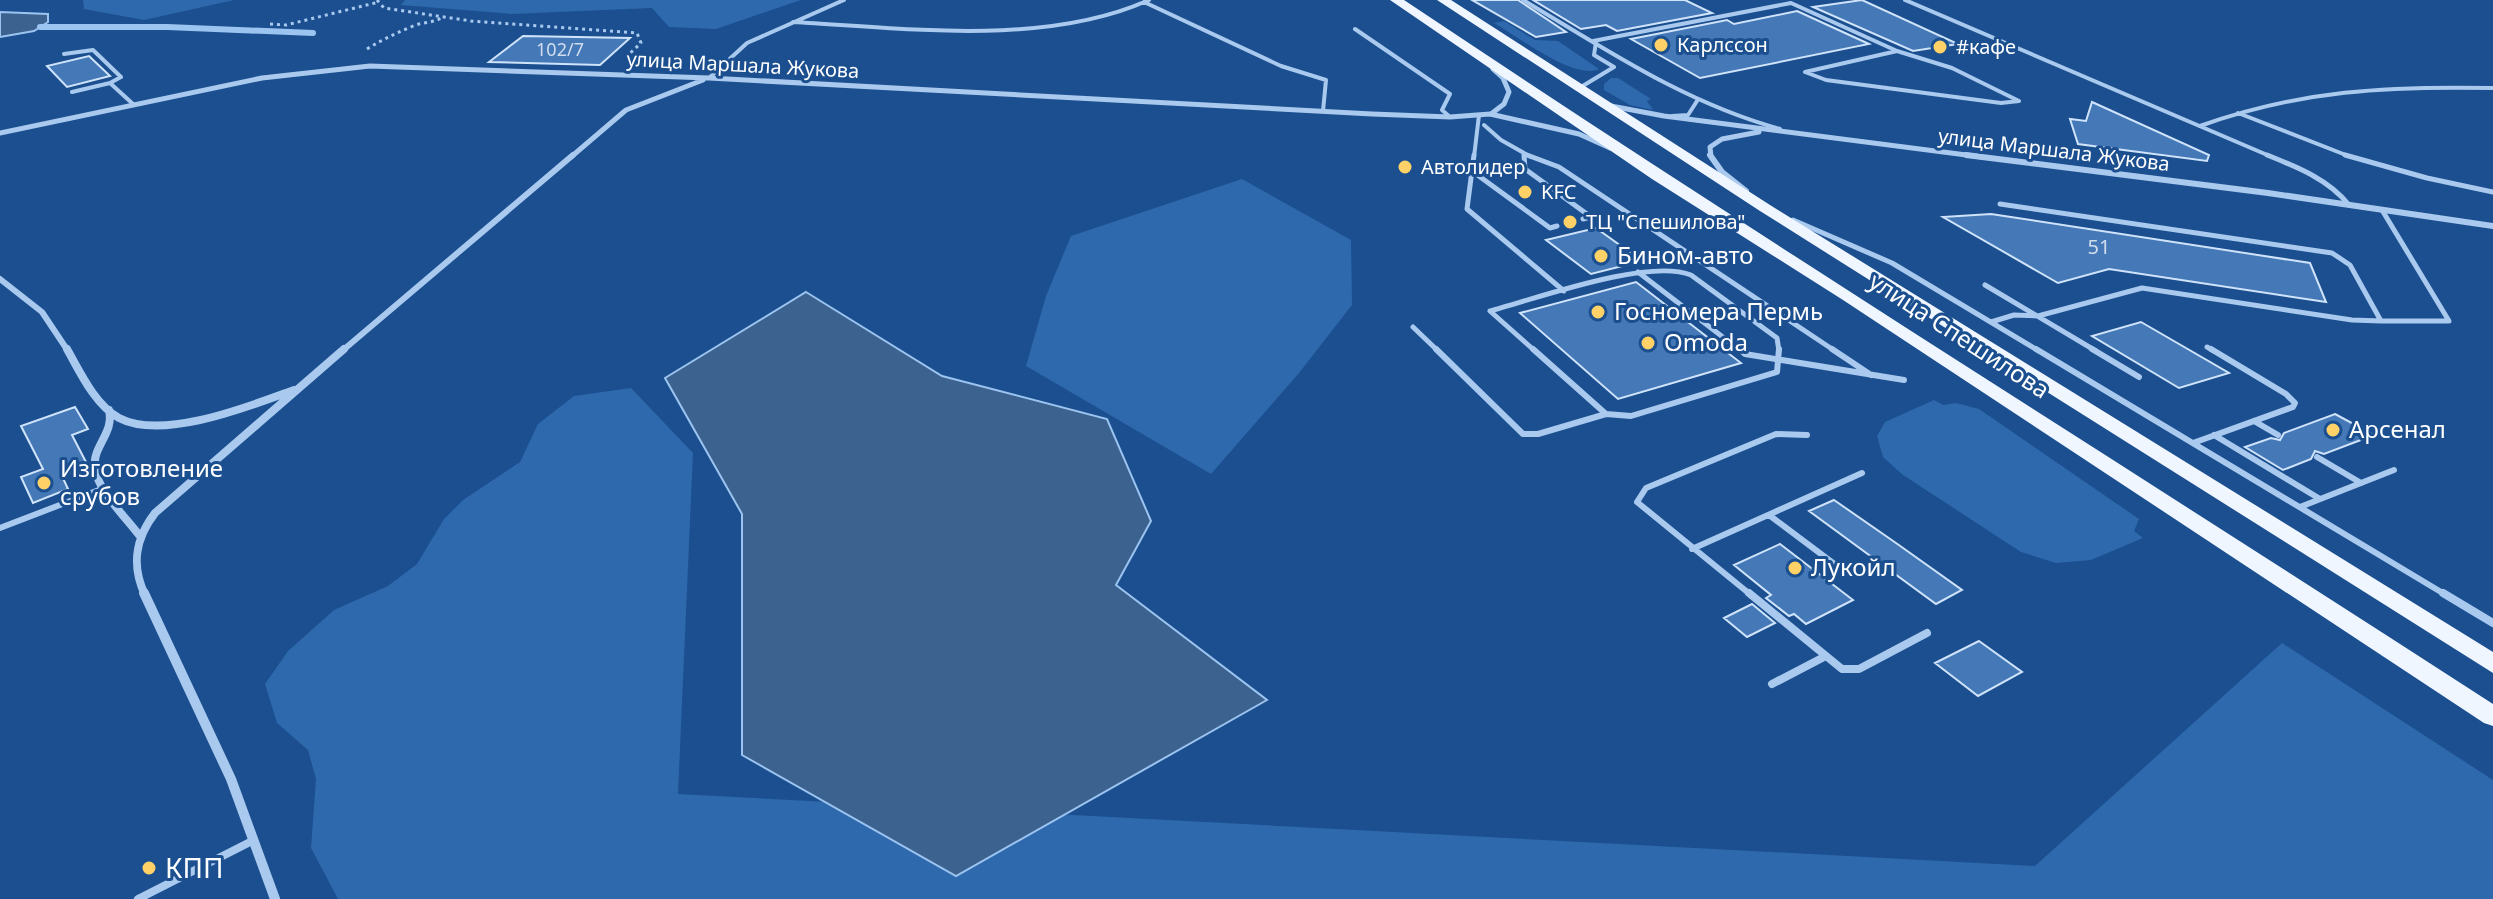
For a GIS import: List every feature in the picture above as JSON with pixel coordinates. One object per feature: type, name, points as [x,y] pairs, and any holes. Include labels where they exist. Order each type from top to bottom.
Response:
[{"type":"main road","name":"улица Спешилова","points":[[1443,0],[1765,208],[2493,664]]},
{"type":"main road","name":"улица Спешилова","points":[[1403,4],[1657,176],[1849,296],[2493,716]]},
{"type":"street","points":[[1474,51],[1503,78],[1509,92],[1504,104],[1490,114]]},
{"type":"street","name":"улица Маршала Жукова","points":[[0,133],[262,78],[340,68],[608,74],[1450,117],[1490,114],[1549,124],[1579,134],[1612,149],[1657,176]]},
{"type":"street","points":[[275,899],[257,838],[135,570],[139,535],[150,518],[192,478],[626,110],[709,78]]},
{"type":"street","name":"улица Маршала Жукова","points":[[1610,106],[1664,116],[2493,226]]},
{"type":"street","points":[[1765,208],[1714,167],[1709,158],[1710,147],[1722,139],[1754,132],[1796,133]]},
{"type":"street","points":[[1,282],[28,298],[47,319],[108,409],[124,421],[135,424],[182,422],[241,410],[302,387]]},
{"type":"street","points":[[108,409],[110,425],[93,464],[104,488],[139,535]]},
{"type":"lane","points":[[709,78],[747,43],[844,0]]},
{"type":"lane","points":[[793,22],[994,32],[1116,15],[1149,0]]},
{"type":"lane","points":[[1388,0],[1403,4]]},
{"type":"lane","points":[[1523,0],[1697,101],[1755,124],[1796,133]]},
{"type":"lane","points":[[1905,0],[2308,172],[2338,191],[2349,205]]},
{"type":"lane","points":[[1142,1],[1281,66],[1326,80],[1323,111]]},
{"type":"lane","points":[[1594,42],[1791,3],[1897,51],[1952,68],[2019,101],[2001,103],[1817,79],[1805,72],[1897,51]]},
{"type":"lane","points":[[1355,29],[1450,94],[1442,110],[1450,117]]},
{"type":"lane","points":[[1581,87],[1614,67],[1594,55],[1594,42]]},
{"type":"lane","points":[[64,54],[93,50],[121,77],[110,83],[72,92]]},
{"type":"lane","points":[[110,83],[133,104]]},
{"type":"lane","points":[[2200,126],[2311,95],[2372,90],[2493,88]]},
{"type":"lane","points":[[1664,116],[1688,115],[1697,101]]},
{"type":"lane","points":[[2238,113],[2311,145],[2371,164],[2493,192]]},
{"type":"lane","points":[[1479,115],[1467,209],[1564,291]]},
{"type":"lane","points":[[1484,125],[1498,139],[1524,155],[1559,167],[1871,375]]},
{"type":"lane","points":[[1524,155],[1525,169],[1591,217],[1583,219]]},
{"type":"lane","points":[[1472,171],[1550,228],[1557,226]]},
{"type":"lane","points":[[2000,204],[2332,253],[2350,265],[2381,321]]},
{"type":"lane","points":[[1765,208],[1892,263],[2493,623]]},
{"type":"lane","points":[[1991,322],[2014,315],[2038,316],[2142,288],[2352,320],[2449,321],[2382,210]]},
{"type":"lane","points":[[1413,327],[1523,434],[1538,434],[1606,414],[1631,416],[1777,372],[1780,342],[1691,275],[1676,269],[1638,272],[1490,311],[1606,414]]},
{"type":"lane","points":[[1638,272],[1745,354],[1904,380]]},
{"type":"lane","points":[[1985,285],[2139,377]]},
{"type":"lane","points":[[2193,443],[2293,407],[2295,403],[2207,347]]},
{"type":"lane","points":[[2254,421],[2278,435]]},
{"type":"lane","points":[[1807,435],[1776,434],[1646,488],[1637,502],[1644,511],[1842,669],[1851,671],[1927,633]]},
{"type":"lane","points":[[2214,435],[2320,499]]},
{"type":"lane","points":[[2317,457],[2361,483]]},
{"type":"lane","points":[[2300,507],[2394,470]]},
{"type":"lane","points":[[1692,549],[1862,473]]},
{"type":"lane","points":[[0,528],[104,488]]},
{"type":"lane","points":[[1769,515],[1841,569]]},
{"type":"lane","points":[[1772,684],[1824,657]]},
{"type":"lane","points":[[138,899],[257,838]]},
{"type":"path","points":[[270,24],[286,25],[378,1],[384,8],[444,17],[637,33],[641,43],[608,74]]},
{"type":"path","points":[[340,68],[390,34],[403,33],[415,25],[429,25],[444,17]]},
{"type":"shaded area","points":[[83,0],[234,0],[144,20],[84,9]]},
{"type":"shaded area","points":[[405,0],[801,0],[716,29],[669,27],[652,8],[512,14],[401,5]]},
{"type":"shaded area","points":[[0,12],[48,14],[48,22],[34,31],[0,37]]},
{"type":"shaded area","points":[[1504,21],[1535,40],[1558,41],[1599,69],[1576,69],[1561,63],[1494,23]]},
{"type":"shaded area","points":[[1611,78],[1618,78],[1651,99],[1647,101],[1653,110],[1630,105],[1604,90],[1604,84]]},
{"type":"shaded area","points":[[1242,179],[1351,240],[1352,305],[1299,373],[1211,474],[1026,366],[1046,296],[1071,236]]},
{"type":"shaded area","points":[[806,292],[942,376],[1107,419],[1151,521],[1116,585],[1267,700],[956,876],[742,755],[742,514],[665,378]]},
{"type":"shaded area","points":[[631,388],[693,453],[678,794],[2035,866],[2282,643],[2493,780],[2493,899],[338,899],[311,848],[316,779],[308,750],[277,723],[265,684],[288,651],[334,610],[388,586],[417,564],[444,519],[463,500],[520,462],[538,424],[574,396]]},
{"type":"shaded area","points":[[1934,400],[1943,405],[1956,403],[1979,409],[2139,519],[2134,531],[2143,538],[2091,560],[2056,563],[2021,552],[1903,475],[1883,457],[1877,436],[1885,422]]},
{"type":"building","points":[[1472,0],[1518,0],[1566,32],[1536,37]]},
{"type":"building","points":[[1533,0],[1685,0],[1712,13],[1617,31],[1606,25],[1581,29]]},
{"type":"building","points":[[1862,0],[1958,44],[1913,51],[1813,7]]},
{"type":"building","points":[[1797,11],[1869,44],[1700,78],[1631,39],[1727,20],[1734,24]]},
{"type":"building","points":[[523,36],[630,38],[600,65],[489,62]]},
{"type":"building","points":[[89,56],[110,76],[67,87],[47,66]]},
{"type":"building","points":[[2092,102],[2209,155],[2207,161],[2078,144],[2070,119],[2086,121]]},
{"type":"building","points":[[1991,214],[2310,263],[2326,302],[2109,269],[2058,283],[1943,217]]},
{"type":"building","points":[[1596,228],[1642,261],[1591,274],[1546,240]]},
{"type":"building","points":[[1636,282],[1741,363],[1618,399],[1520,313]]},
{"type":"building","points":[[2141,322],[2229,373],[2179,388],[2092,336]]},
{"type":"building","points":[[75,407],[88,429],[72,435],[88,466],[62,476],[68,489],[33,503],[21,477],[43,469],[21,426]]},
{"type":"building","points":[[2335,414],[2374,435],[2324,454],[2315,451],[2311,459],[2283,470],[2245,447],[2271,438],[2280,440],[2284,433]]},
{"type":"building","points":[[1834,500],[1962,590],[1936,604],[1809,511]]},
{"type":"building","points":[[1780,544],[1853,600],[1806,624],[1794,614],[1789,616],[1766,598],[1771,595],[1734,565]]},
{"type":"building","points":[[1752,604],[1775,623],[1747,637],[1724,618]]},
{"type":"building","points":[[1979,641],[2022,672],[1978,696],[1935,663]]},
{"type":"waterway","points":[[40,27],[167,27],[313,33]]},
{"type":"place","name":"Карлссон","points":[[1661,45]]},
{"type":"place","name":"#кафе","points":[[1940,47]]},
{"type":"place","name":"Автолидер","points":[[1405,167]]},
{"type":"place","name":"KFC","points":[[1525,192]]},
{"type":"place","name":"ТЦ \"Спешилова\"","points":[[1570,222]]},
{"type":"place","name":"Бином-авто","points":[[1601,256]]},
{"type":"place","name":"Госномера Пермь","points":[[1598,312]]},
{"type":"place","name":"Omoda","points":[[1648,343]]},
{"type":"place","name":"Арсенал","points":[[2333,430]]},
{"type":"place","name":"Изготовление срубов","points":[[44,483]]},
{"type":"place","name":"Лукойл","points":[[1795,568]]},
{"type":"place","name":"КПП","points":[[149,868]]}]
